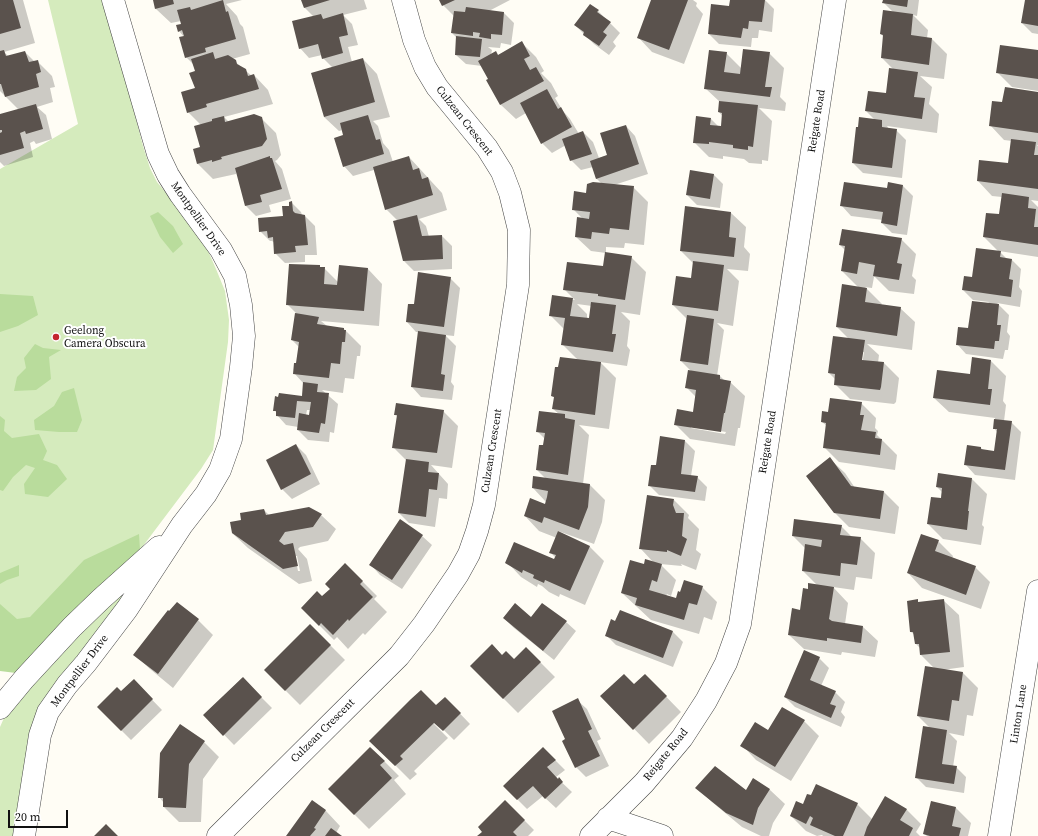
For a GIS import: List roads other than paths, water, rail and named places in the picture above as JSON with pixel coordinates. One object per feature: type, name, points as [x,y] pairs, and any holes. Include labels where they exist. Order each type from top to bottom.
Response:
[{"type":"street","name":"Montpellier Drive","points":[[24,836],[40,735],[48,712],[67,685],[86,663],[127,609],[182,525],[206,494],[220,470],[231,439],[242,367],[244,336],[242,305],[235,276],[221,250],[168,175],[158,154],[113,0]]},
{"type":"street","name":"Culzean Crescent","points":[[218,836],[399,656],[424,624],[458,574],[469,554],[484,504],[518,285],[519,230],[510,193],[502,172],[487,148],[436,87],[425,67],[414,40],[403,0]]},
{"type":"street","name":"Reigate Road","points":[[591,836],[644,783],[682,738],[706,701],[726,663],[740,624],[835,0]]},
{"type":"street","name":"Montpellier Drive","points":[[0,708],[24,678],[72,627],[182,525]]},
{"type":"street","name":"Linton Lane","points":[[999,836],[1038,591]]},
{"type":"street","points":[[608,818],[662,836]]},
{"type":"place","name":"Geelong Camera Obscura","points":[[56,337]]}]
